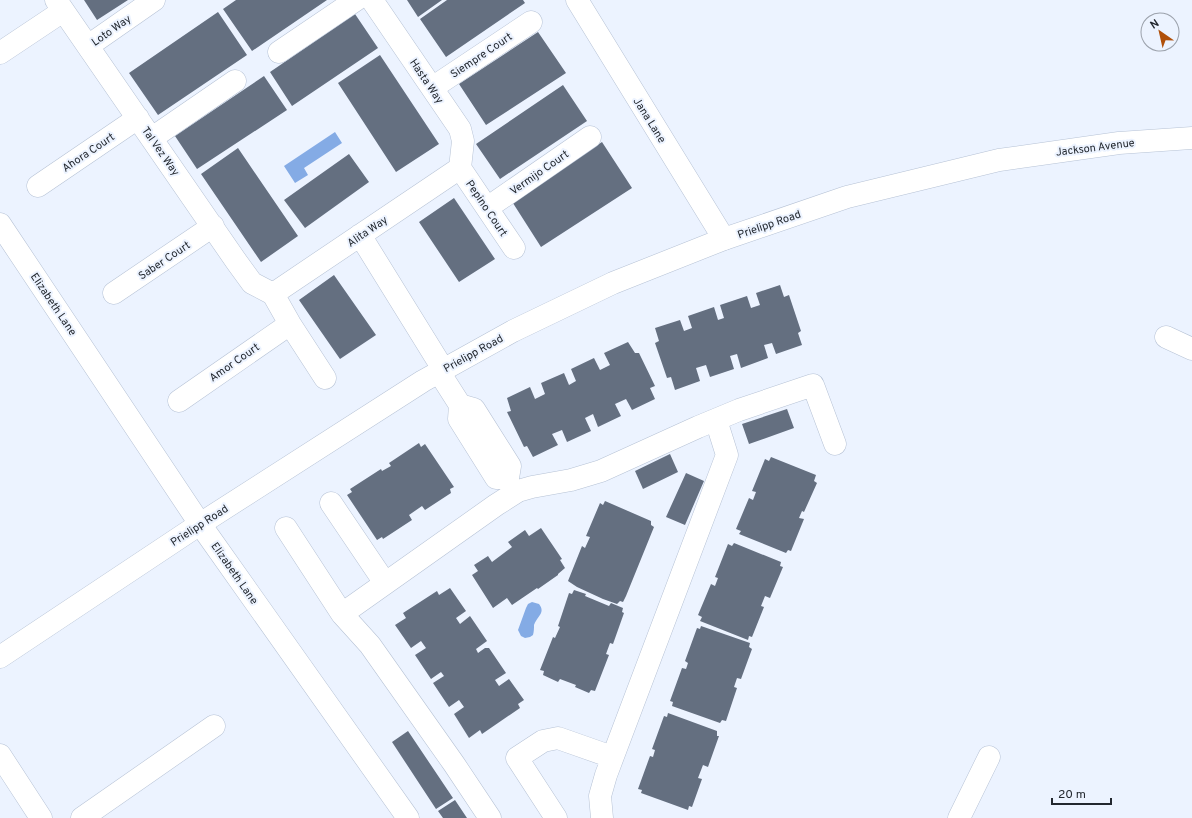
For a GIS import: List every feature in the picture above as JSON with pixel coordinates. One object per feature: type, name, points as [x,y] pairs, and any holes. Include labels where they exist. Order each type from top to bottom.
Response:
[{"type":"street","name":"Loto Way","points":[[88,46],[154,0]]},
{"type":"street","points":[[279,52],[356,0]]},
{"type":"street","name":"Hasta Way","points":[[372,0],[460,129],[463,141],[460,168]]},
{"type":"street","name":"Jana Lane","points":[[577,0],[724,239]]},
{"type":"street","name":"Tal Vez Way","points":[[60,5],[252,283],[273,294]]},
{"type":"street","points":[[0,53],[60,5]]},
{"type":"street","name":"Siempre Court","points":[[432,88],[530,22]]},
{"type":"street","points":[[152,138],[235,81]]},
{"type":"street","name":"Ahora Court","points":[[38,186],[138,118]]},
{"type":"street","name":"Vermijo Court","points":[[487,208],[590,137]]},
{"type":"street","name":"Jackson Avenue","points":[[999,160],[1119,143],[1192,138]]},
{"type":"street","name":"Prielipp Road","points":[[0,657],[200,524],[441,370],[513,331],[613,283],[724,239],[847,197],[999,160]]},
{"type":"street","name":"Pepino Court","points":[[460,168],[514,248]]},
{"type":"street","name":"Alita Way","points":[[273,294],[460,168]]},
{"type":"street","name":"Elizabeth Lane","points":[[0,224],[200,524],[408,818]]},
{"type":"street","name":"Saber Court","points":[[114,293],[213,226]]},
{"type":"street","points":[[360,235],[441,370],[460,405]]},
{"type":"street","points":[[273,294],[290,324],[325,378]]},
{"type":"street","name":"Amor Court","points":[[179,401],[290,324]]},
{"type":"street","points":[[1166,337],[1192,349]]},
{"type":"street","points":[[342,614],[518,491],[571,480],[601,471],[739,410],[813,385],[834,444]]},
{"type":"street","points":[[606,816],[600,796],[612,757],[727,455],[716,420]]},
{"type":"street","points":[[331,503],[385,583]]},
{"type":"street","points":[[286,528],[342,614],[370,645],[490,818]]},
{"type":"street","points":[[82,818],[214,726]]},
{"type":"street","points":[[556,818],[517,758],[543,741],[558,738],[612,757]]},
{"type":"street","points":[[0,755],[41,818]]},
{"type":"street","points":[[959,818],[989,757]]},
{"type":"water","points":[[335,132],[342,143],[304,168],[308,175],[295,183],[284,166]]},
{"type":"water","points":[[532,602],[539,604],[542,610],[535,622],[533,635],[525,638],[521,636],[518,630],[528,604]]},
{"type":"building","points":[[84,0],[128,0],[97,20]]},
{"type":"building","points":[[236,0],[327,0],[252,51],[223,9]]},
{"type":"building","points":[[407,0],[442,0],[418,17]]},
{"type":"building","points":[[447,0],[523,0],[525,3],[446,57],[420,19]]},
{"type":"building","points":[[218,12],[247,55],[158,115],[129,73]]},
{"type":"building","points":[[355,14],[378,48],[292,106],[270,72]]},
{"type":"building","points":[[538,32],[566,73],[486,125],[459,84]]},
{"type":"building","points":[[380,55],[439,144],[396,172],[338,83]]},
{"type":"building","points":[[264,76],[287,110],[197,169],[175,136]]},
{"type":"building","points":[[563,85],[587,121],[500,179],[476,144]]},
{"type":"building","points":[[602,142],[632,188],[541,247],[511,200]]},
{"type":"building","points":[[238,148],[298,236],[261,262],[201,174]]},
{"type":"building","points":[[349,154],[369,182],[305,228],[284,200]]},
{"type":"building","points":[[454,198],[495,259],[459,282],[419,222]]},
{"type":"building","points":[[334,275],[376,335],[340,359],[299,300]]},
{"type":"building","points":[[780,285],[784,297],[789,295],[801,331],[798,333],[802,345],[776,354],[772,343],[764,345],[768,358],[741,368],[737,354],[730,356],[734,369],[710,377],[706,365],[696,368],[700,381],[675,390],[671,377],[667,378],[655,343],[659,341],[655,328],[680,320],[684,331],[692,328],[688,316],[714,307],[718,320],[724,318],[720,305],[747,296],[751,308],[760,305],[756,293]]},
{"type":"building","points":[[628,342],[635,353],[639,353],[655,386],[650,388],[655,399],[632,410],[626,399],[615,404],[621,416],[598,427],[593,414],[585,418],[591,431],[567,442],[562,430],[552,434],[558,445],[533,457],[527,446],[524,447],[507,412],[511,411],[507,398],[530,387],[535,399],[545,394],[541,383],[564,373],[569,385],[576,381],[571,369],[594,358],[600,370],[610,365],[604,353]]},
{"type":"building","points":[[787,409],[794,428],[749,444],[742,424]]},
{"type":"building","points":[[419,443],[421,447],[425,444],[454,487],[450,489],[451,493],[425,510],[422,506],[409,515],[412,520],[383,539],[382,537],[377,540],[347,495],[352,492],[350,489],[381,469],[382,471],[391,466],[389,463]]},
{"type":"building","points":[[670,454],[678,472],[643,489],[635,471]]},
{"type":"building","points":[[771,457],[816,475],[814,481],[817,483],[804,512],[802,511],[799,518],[804,519],[791,551],[788,550],[786,553],[739,534],[741,531],[736,529],[749,498],[753,500],[756,492],[752,491],[765,459],[769,461]]},
{"type":"building","points":[[686,473],[704,481],[685,525],[666,517]]},
{"type":"building","points":[[605,501],[651,521],[651,525],[654,527],[626,596],[623,602],[620,601],[617,604],[577,587],[568,581],[582,546],[585,548],[590,537],[586,536],[600,503],[603,505]]},
{"type":"building","points":[[541,528],[562,559],[560,560],[565,568],[558,575],[538,589],[537,588],[512,605],[507,598],[493,608],[472,575],[478,571],[474,565],[488,556],[492,562],[512,547],[508,542],[525,530],[529,536]]},
{"type":"building","points":[[734,543],[781,562],[780,566],[783,567],[770,598],[765,596],[761,606],[764,607],[752,637],[749,636],[748,640],[700,621],[702,617],[698,615],[711,584],[715,586],[718,578],[715,577],[728,544],[732,546]]},
{"type":"building","points":[[450,588],[466,611],[456,618],[460,624],[470,616],[487,641],[476,649],[478,653],[485,648],[489,648],[506,673],[495,680],[499,686],[509,679],[524,700],[518,704],[520,708],[482,734],[480,730],[469,738],[454,714],[464,707],[459,700],[449,707],[433,683],[444,676],[441,672],[431,679],[415,655],[426,648],[421,641],[411,648],[395,625],[406,618],[403,613],[437,591],[439,595]]},
{"type":"building","points":[[574,590],[586,594],[585,596],[609,606],[611,603],[623,608],[622,612],[624,613],[613,644],[610,643],[606,654],[609,655],[595,691],[591,690],[589,693],[575,687],[576,685],[560,679],[558,682],[543,675],[544,671],[540,670],[553,637],[555,638],[560,627],[558,626],[569,593],[572,594]]},
{"type":"building","points":[[701,626],[750,643],[749,647],[752,649],[741,679],[737,678],[734,687],[737,688],[726,721],[722,720],[720,723],[672,706],[673,702],[670,701],[682,668],[686,669],[688,663],[685,661],[697,628],[700,629]]},
{"type":"building","points":[[668,713],[717,731],[717,736],[719,736],[708,767],[703,765],[698,778],[702,779],[692,807],[689,806],[688,810],[641,793],[642,790],[638,789],[650,756],[653,757],[655,750],[652,749],[664,716],[667,717]]},
{"type":"building","points":[[408,731],[453,798],[436,809],[392,742]]},
{"type":"building","points":[[455,800],[467,818],[443,818],[438,811]]}]
